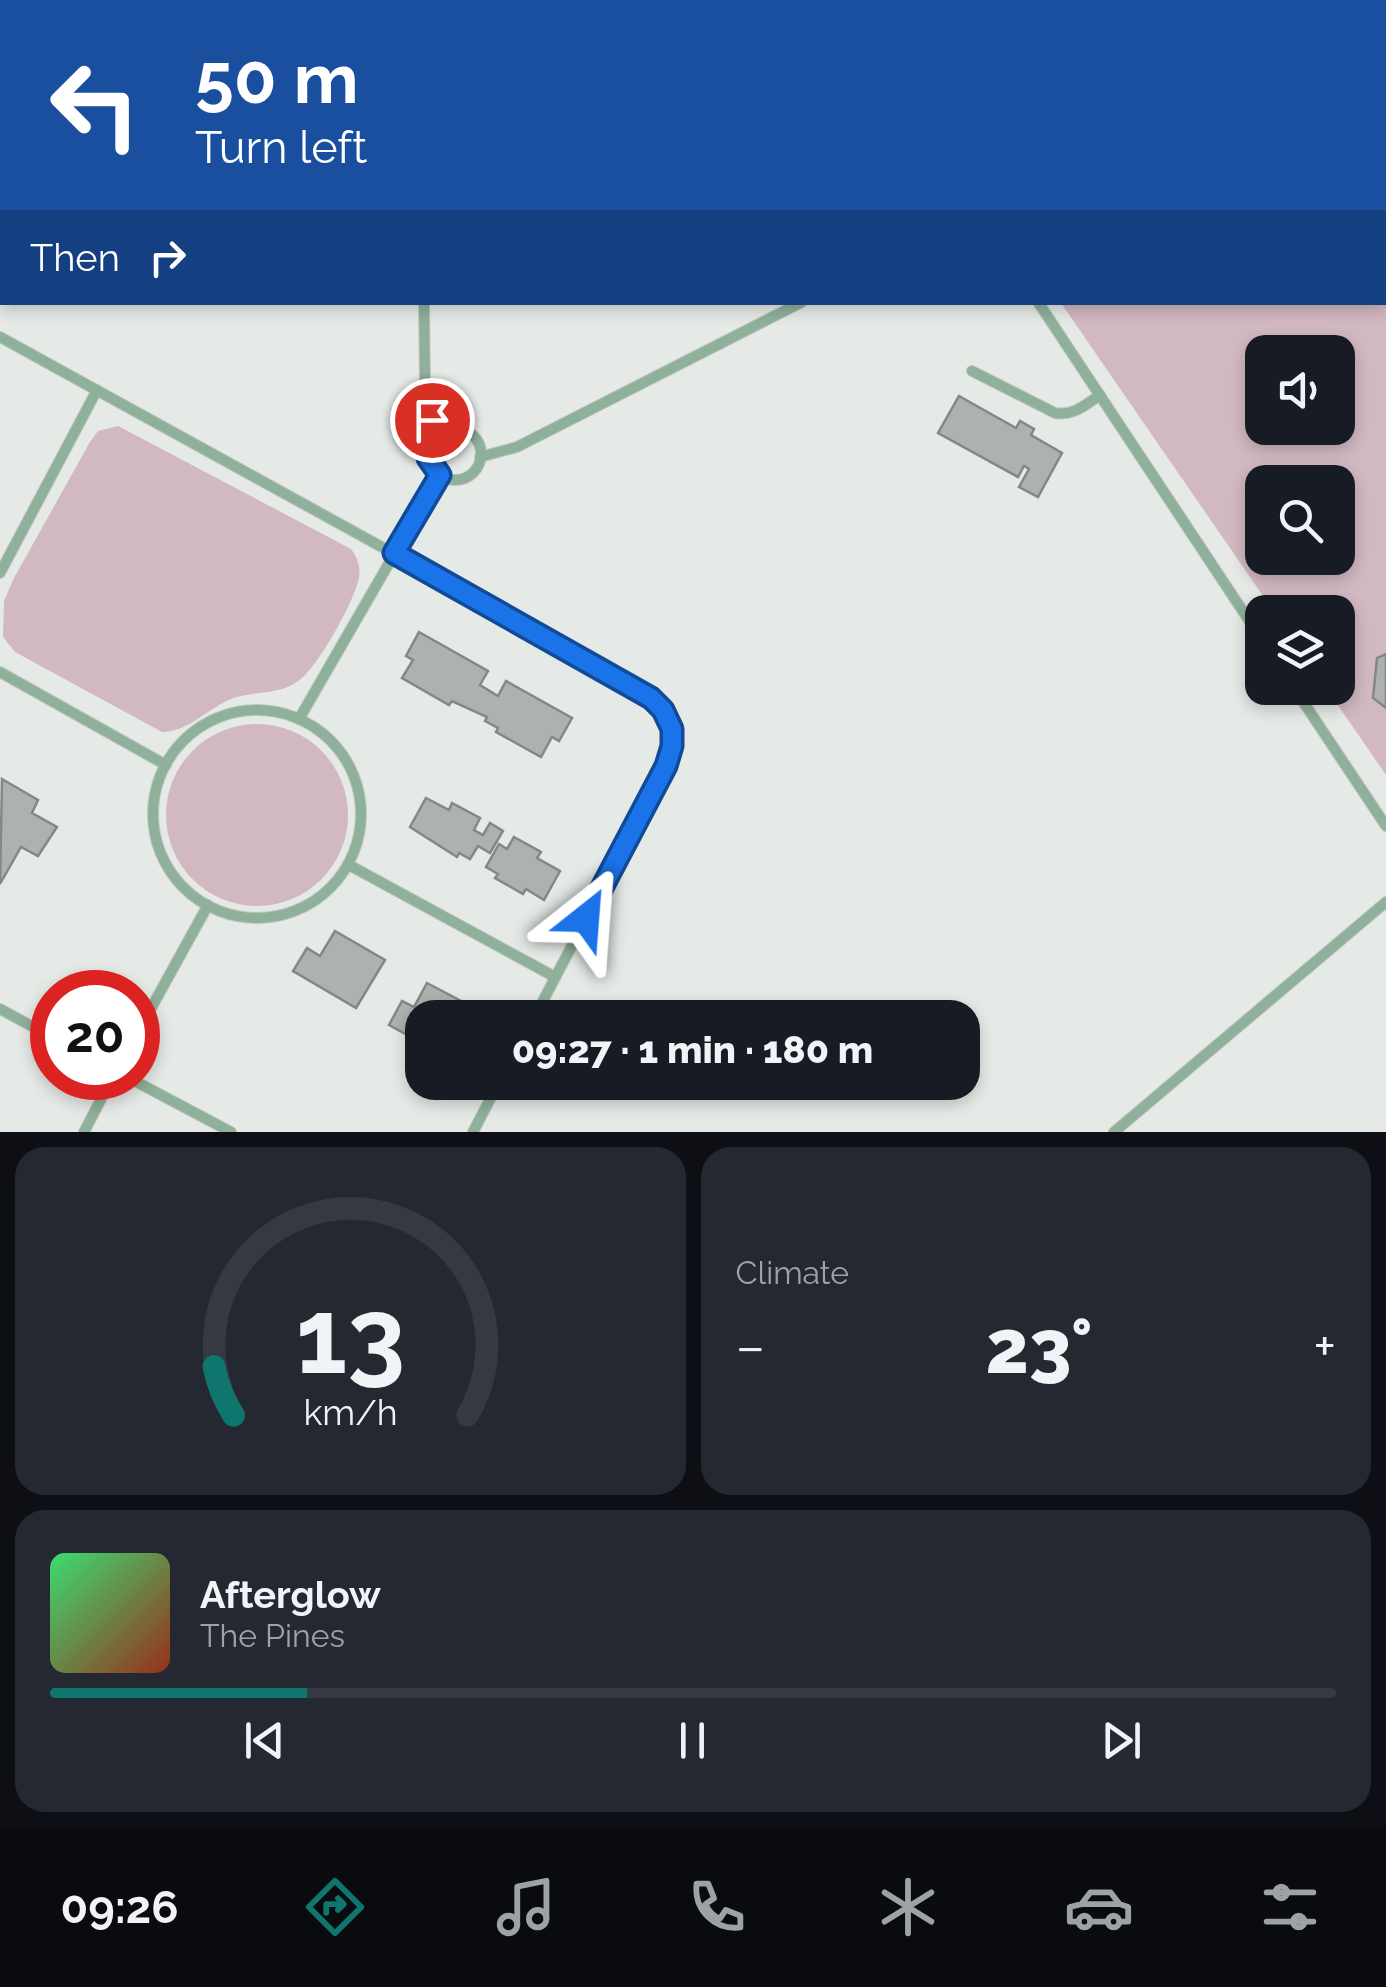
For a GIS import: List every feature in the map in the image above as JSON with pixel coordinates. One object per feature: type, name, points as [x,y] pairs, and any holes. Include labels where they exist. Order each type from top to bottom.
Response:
[{"type":"lane","points":[[424,305],[425,384],[437,434]]},
{"type":"lane","points":[[480,456],[517,446],[796,305]]},
{"type":"lane","points":[[1040,305],[1245,614]]},
{"type":"lane","points":[[0,337],[620,678],[663,710],[672,729],[666,766],[543,1000]]},
{"type":"lane","points":[[972,371],[1055,413],[1075,412],[1100,394]]},
{"type":"lane","points":[[0,573],[97,390]]},
{"type":"lane","points":[[452,428],[468,432],[479,444],[477,468],[462,479],[440,475],[428,458],[437,434],[452,428]]},
{"type":"lane","points":[[299,719],[440,475]]},
{"type":"lane","points":[[0,672],[166,764]]},
{"type":"lane","points":[[1305,705],[1386,826]]},
{"type":"lane","points":[[267,710],[299,719],[329,739],[350,767],[361,800],[360,835],[349,864],[324,895],[294,913],[259,919],[224,914],[194,898],[170,874],[156,843],[152,810],[158,776],[166,764],[176,747],[201,725],[233,712],[267,710]]},
{"type":"lane","points":[[349,864],[555,977]]},
{"type":"lane","points":[[1114,1132],[1386,902]]},
{"type":"lane","points":[[160,992],[208,905]]},
{"type":"lane","points":[[0,1009],[30,1025]]},
{"type":"lane","points":[[160,1094],[231,1132]]},
{"type":"lane","points":[[84,1132],[101,1100]]},
{"type":"lane","points":[[473,1132],[490,1100]]},
{"type":"shaded area","points":[[1062,305],[1386,305],[1386,775],[1338,705],[1355,705],[1355,595],[1262,595],[1248,575],[1355,575],[1355,465],[1245,465],[1245,570]]},
{"type":"shaded area","points":[[118,426],[351,549],[359,573],[351,601],[324,650],[297,682],[282,689],[231,699],[189,724],[162,732],[15,652],[3,637],[4,601],[14,578],[90,442],[98,431]]},
{"type":"shaded area","points":[[257,724],[292,731],[321,751],[341,780],[348,815],[341,850],[321,879],[292,899],[257,906],[222,899],[193,879],[173,850],[166,815],[173,780],[193,751],[222,731]]},
{"type":"building","points":[[959,396],[1016,428],[1020,421],[1034,429],[1031,435],[1062,453],[1038,497],[1019,487],[1029,469],[1024,466],[1018,477],[938,433]]},
{"type":"building","points":[[419,632],[488,671],[480,685],[498,696],[506,681],[572,718],[559,741],[552,737],[541,757],[496,732],[498,728],[485,721],[487,717],[452,701],[449,705],[402,678],[413,660],[406,656]]},
{"type":"building","points":[[1386,654],[1386,708],[1373,698],[1377,658]]},
{"type":"building","points":[[2,779],[38,800],[32,813],[57,827],[38,856],[21,847],[0,884]]},
{"type":"building","points":[[426,798],[449,810],[452,803],[480,818],[474,830],[483,835],[490,823],[503,831],[490,853],[478,846],[470,859],[459,853],[457,857],[410,827]]},
{"type":"building","points":[[514,837],[541,852],[537,858],[560,871],[544,900],[526,889],[523,894],[495,878],[498,874],[486,867],[499,844],[507,849]]},
{"type":"building","points":[[335,931],[385,960],[356,1008],[293,971],[307,948],[320,956]]},
{"type":"building","points":[[427,983],[459,1000],[418,1000]]},
{"type":"building","points":[[402,1001],[405,1002],[405,1034],[389,1025]]},
{"type":"route","points":[[432,420],[437,434],[428,458],[440,475],[394,553],[620,678],[651,698],[663,710],[672,729],[666,766],[586,918]]}]
